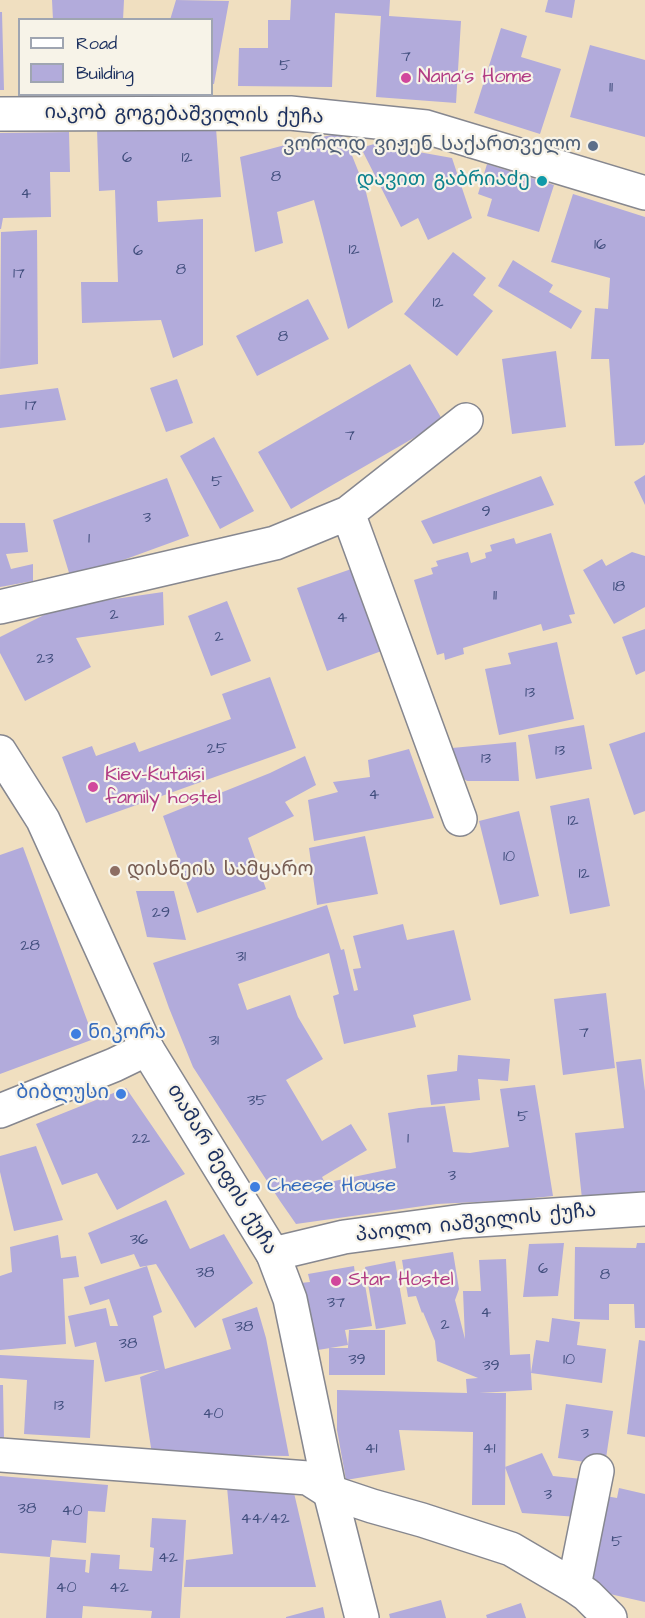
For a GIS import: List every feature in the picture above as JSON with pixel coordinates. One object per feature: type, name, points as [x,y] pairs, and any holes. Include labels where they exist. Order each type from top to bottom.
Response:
[{"type":"street","name":"იაკობ გოგებაშვილის ქუჩა","points":[[0,114],[290,113],[426,127],[645,193]]},
{"type":"street","points":[[0,607],[275,543],[348,513],[466,420]]},
{"type":"street","points":[[348,513],[460,819]]},
{"type":"street","name":"თამარ მეფის ქუჩა","points":[[0,752],[44,820],[147,1049],[273,1254],[290,1299],[330,1492],[362,1618]]},
{"type":"street","points":[[0,1111],[114,1065],[147,1049]]},
{"type":"street","name":"პაოლო იაშვილის ქუჩა","points":[[273,1254],[344,1237],[463,1221],[645,1209]]},
{"type":"street","points":[[0,1455],[308,1478],[330,1492],[511,1549],[580,1600],[610,1618]]},
{"type":"street","points":[[580,1600],[597,1471]]},
{"type":"building","points":[[52,0],[124,0],[123,18],[53,18]]},
{"type":"building","points":[[176,0],[229,1],[214,84],[213,18],[171,18]]},
{"type":"building","points":[[291,0],[390,0],[389,16],[461,21],[456,103],[376,97],[381,16],[335,13],[332,87],[238,86],[239,48],[268,48],[268,20],[290,20]]},
{"type":"building","points":[[548,0],[575,0],[572,18],[545,12]]},
{"type":"building","points":[[0,12],[2,12],[4,90],[0,90]]},
{"type":"building","points":[[501,28],[527,36],[521,57],[561,69],[540,134],[474,113]]},
{"type":"building","points":[[590,45],[645,60],[645,137],[570,117]]},
{"type":"building","points":[[216,128],[221,197],[157,201],[158,222],[203,219],[203,345],[173,358],[161,320],[82,323],[81,282],[118,282],[115,190],[99,191],[97,129]]},
{"type":"building","points":[[69,132],[70,172],[50,172],[51,217],[3,218],[0,229],[0,133]]},
{"type":"building","points":[[343,133],[365,188],[393,302],[348,329],[314,200],[277,212],[283,243],[255,252],[240,157],[300,141]]},
{"type":"building","points":[[374,144],[452,158],[472,218],[428,240],[418,218],[401,227],[361,148]]},
{"type":"building","points":[[487,164],[554,185],[539,232],[487,216],[492,199],[478,194]]},
{"type":"building","points":[[573,194],[645,217],[645,442],[643,445],[615,446],[609,359],[591,359],[595,308],[608,309],[610,278],[551,262]]},
{"type":"building","points":[[37,230],[38,364],[0,369],[1,232]]},
{"type":"building","points":[[453,252],[486,278],[473,295],[493,311],[457,356],[404,314]]},
{"type":"building","points":[[513,260],[553,285],[549,292],[582,311],[571,329],[498,286]]},
{"type":"building","points":[[308,299],[329,339],[257,376],[236,336]]},
{"type":"building","points":[[556,351],[566,427],[512,434],[502,359]]},
{"type":"building","points":[[410,364],[443,421],[291,509],[258,452]]},
{"type":"building","points":[[177,379],[193,423],[166,432],[150,388]]},
{"type":"building","points":[[58,388],[66,420],[0,428],[0,395]]},
{"type":"building","points":[[214,437],[254,511],[220,529],[180,456]]},
{"type":"building","points":[[645,475],[645,505],[634,482]]},
{"type":"building","points":[[541,476],[554,505],[433,544],[421,521]]},
{"type":"building","points":[[167,478],[189,536],[70,576],[53,520]]},
{"type":"building","points":[[0,523],[25,523],[28,552],[6,554],[11,569],[33,564],[33,581],[0,587]]},
{"type":"building","points":[[551,533],[575,614],[569,615],[572,623],[543,631],[541,624],[463,648],[464,654],[445,660],[444,653],[437,655],[414,580],[433,574],[431,568],[438,566],[436,561],[468,552],[471,563],[486,558],[485,553],[492,551],[490,545],[514,538],[516,544]]},
{"type":"building","points":[[632,552],[645,556],[645,607],[614,624],[583,570],[602,559],[606,566]]},
{"type":"building","points":[[357,567],[387,649],[327,671],[297,588]]},
{"type":"building","points":[[163,592],[164,625],[76,638],[91,667],[25,701],[0,653],[0,637],[60,607]]},
{"type":"building","points":[[227,601],[251,661],[211,676],[188,616]]},
{"type":"building","points":[[645,629],[645,671],[636,675],[622,637]]},
{"type":"building","points":[[557,642],[574,719],[499,735],[485,669],[511,664],[508,653]]},
{"type":"building","points":[[270,677],[296,748],[86,823],[62,757],[92,746],[96,756],[135,742],[139,752],[231,719],[222,694]]},
{"type":"building","points":[[584,725],[592,769],[536,779],[528,735]]},
{"type":"building","points":[[645,732],[645,811],[634,815],[609,744]]},
{"type":"building","points":[[516,742],[519,781],[467,781],[455,773],[452,748]]},
{"type":"building","points":[[409,749],[434,818],[314,841],[308,800],[338,792],[333,782],[370,777],[368,760]]},
{"type":"building","points":[[305,756],[316,785],[285,802],[294,816],[248,838],[266,889],[197,913],[163,816],[270,773]]},
{"type":"building","points":[[589,798],[610,906],[570,914],[550,806]]},
{"type":"building","points":[[519,811],[539,896],[500,905],[479,821]]},
{"type":"building","points":[[365,836],[378,894],[317,905],[309,848]]},
{"type":"building","points":[[23,847],[94,1039],[0,1074],[0,855]]},
{"type":"building","points":[[136,891],[174,891],[186,940],[147,937]]},
{"type":"building","points":[[327,905],[341,950],[344,949],[354,991],[358,990],[353,969],[361,968],[353,936],[403,924],[407,940],[454,930],[471,1000],[413,1015],[416,1027],[344,1044],[333,996],[339,994],[329,953],[238,984],[247,1010],[290,995],[298,1017],[323,1059],[286,1080],[322,1141],[351,1124],[367,1150],[322,1177],[325,1183],[396,1168],[388,1113],[445,1106],[453,1152],[470,1153],[509,1147],[500,1089],[535,1085],[553,1196],[437,1204],[296,1224],[193,1067],[153,963]]},
{"type":"building","points":[[606,993],[615,1068],[563,1075],[554,999]]},
{"type":"building","points":[[458,1055],[510,1059],[508,1081],[478,1079],[480,1100],[431,1105],[427,1075],[457,1071]]},
{"type":"building","points":[[641,1059],[645,1091],[645,1191],[582,1199],[575,1133],[624,1128],[616,1062]]},
{"type":"building","points":[[126,1088],[185,1174],[117,1210],[97,1173],[62,1185],[36,1124]]},
{"type":"building","points":[[36,1146],[63,1220],[14,1231],[0,1172],[0,1156]]},
{"type":"building","points":[[166,1200],[190,1249],[224,1234],[253,1283],[195,1328],[156,1264],[140,1267],[134,1254],[101,1264],[88,1233]]},
{"type":"building","points":[[58,1235],[61,1258],[76,1256],[79,1277],[63,1279],[66,1344],[0,1350],[0,1276],[12,1272],[10,1247]]},
{"type":"building","points":[[564,1243],[558,1296],[523,1297],[529,1244]]},
{"type":"building","points":[[637,1243],[645,1243],[645,1328],[635,1328],[634,1304],[609,1304],[609,1320],[574,1319],[575,1247],[636,1248]]},
{"type":"building","points":[[453,1252],[459,1289],[455,1300],[465,1339],[463,1291],[481,1291],[479,1260],[506,1259],[510,1355],[530,1354],[532,1390],[479,1393],[506,1393],[505,1505],[472,1505],[473,1432],[399,1430],[405,1470],[346,1480],[337,1430],[337,1390],[467,1393],[466,1379],[478,1378],[437,1361],[435,1341],[416,1296],[408,1297],[402,1260]]},
{"type":"building","points":[[395,1261],[406,1324],[376,1329],[365,1267]]},
{"type":"building","points":[[147,1266],[162,1312],[153,1316],[165,1369],[231,1349],[222,1319],[257,1307],[266,1338],[289,1456],[152,1454],[140,1377],[159,1370],[105,1382],[96,1342],[75,1347],[68,1316],[106,1308],[110,1326],[118,1326],[109,1299],[90,1305],[84,1287]]},
{"type":"building","points":[[354,1266],[355,1274],[363,1273],[372,1326],[345,1330],[348,1345],[312,1351],[300,1283],[310,1282],[308,1274]]},
{"type":"building","points":[[552,1318],[580,1322],[577,1345],[606,1349],[602,1383],[531,1373],[536,1340],[549,1342]]},
{"type":"building","points":[[349,1330],[385,1330],[385,1375],[329,1375],[329,1348],[348,1348]]},
{"type":"building","points":[[639,1340],[645,1341],[645,1437],[627,1434]]},
{"type":"building","points":[[0,1355],[94,1360],[90,1438],[24,1434],[27,1380],[0,1378]]},
{"type":"building","points":[[0,1385],[3,1385],[4,1440],[0,1440]]},
{"type":"building","points":[[566,1404],[613,1411],[605,1465],[558,1458]]},
{"type":"building","points":[[542,1453],[553,1476],[582,1479],[578,1517],[522,1513],[505,1467]]},
{"type":"building","points":[[0,1476],[108,1485],[105,1512],[88,1511],[86,1543],[52,1540],[50,1557],[0,1553]]},
{"type":"building","points":[[291,1480],[316,1587],[184,1587],[186,1560],[233,1554],[227,1487]]},
{"type":"building","points":[[619,1488],[645,1494],[645,1602],[579,1587],[600,1495],[617,1498]]},
{"type":"building","points":[[152,1518],[186,1520],[180,1618],[151,1618],[152,1611],[83,1606],[82,1618],[46,1618],[50,1557],[86,1560],[85,1572],[89,1573],[91,1553],[120,1555],[119,1569],[152,1571],[154,1548],[150,1547]]},
{"type":"building","points":[[441,1600],[446,1618],[390,1618],[389,1614]]},
{"type":"building","points":[[521,1603],[526,1618],[487,1618],[486,1615]]},
{"type":"building","points":[[323,1607],[325,1618],[286,1618],[286,1617]]},
{"type":"place","name":"Nana's Home","points":[[406,78]]},
{"type":"place","name":"ვორლდ ვიჟენ საქართველო","points":[[593,146]]},
{"type":"place","name":"დავით გაბრიაძე","points":[[542,181]]},
{"type":"place","name":"Kiev-Kutaisi family hostel","points":[[93,787]]},
{"type":"place","name":"დისნეის სამყარო","points":[[115,871]]},
{"type":"place","name":"ნიკორა","points":[[76,1034]]},
{"type":"place","name":"ბიბლუსი","points":[[121,1094]]},
{"type":"place","name":"Cheese House","points":[[255,1187]]},
{"type":"place","name":"Star Hostel","points":[[336,1281]]}]
